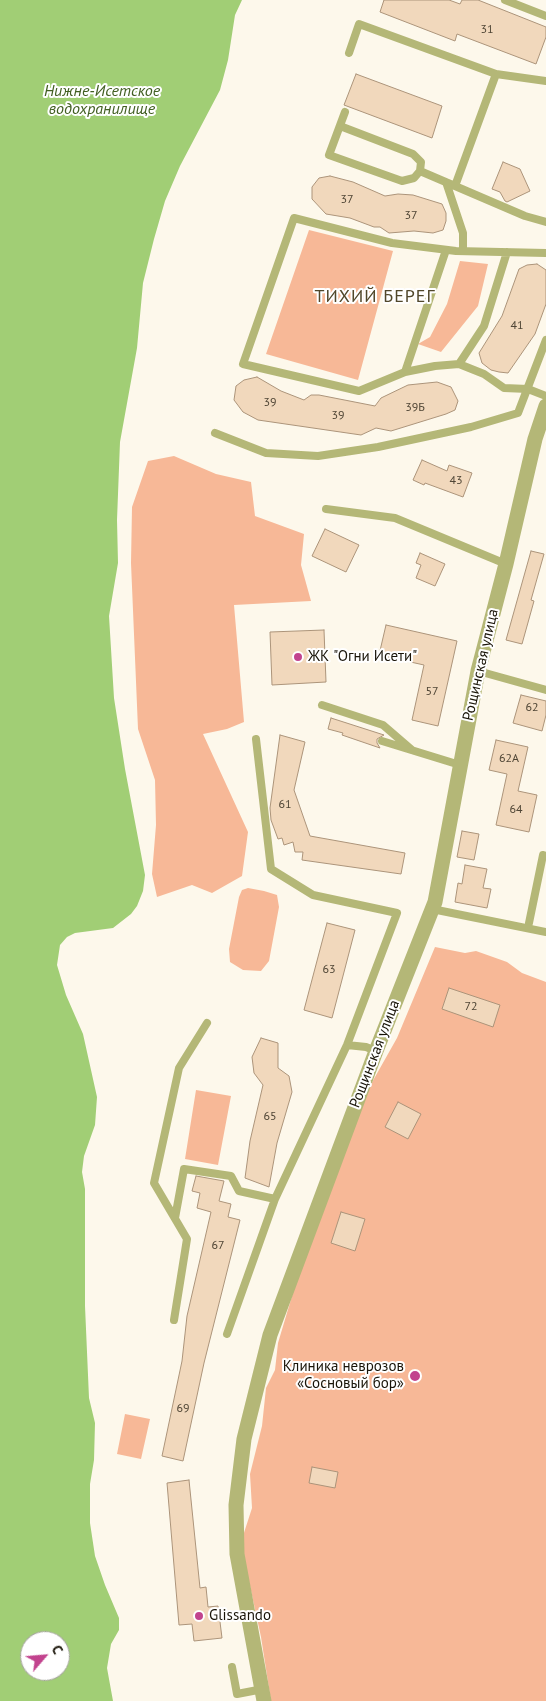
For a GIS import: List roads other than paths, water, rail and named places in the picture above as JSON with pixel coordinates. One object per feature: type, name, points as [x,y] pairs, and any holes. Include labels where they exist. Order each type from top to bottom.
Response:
[{"type":"street","name":"Рощинская улица","points":[[263,1695],[237,1554],[236,1505],[244,1439],[270,1335],[376,1051],[432,909],[478,671],[506,564],[535,439],[546,406]]},
{"type":"lane","points":[[505,0],[546,16]]},
{"type":"lane","points":[[349,53],[359,24],[496,74],[546,81]]},
{"type":"lane","points":[[455,186],[496,74]]},
{"type":"lane","points":[[340,126],[413,154],[421,162],[420,171],[414,178],[402,181],[329,155],[345,112]]},
{"type":"lane","points":[[420,171],[526,216],[546,222]]},
{"type":"lane","points":[[446,182],[463,233],[463,251]]},
{"type":"lane","points":[[546,253],[446,250],[392,243],[294,218],[242,364],[359,391],[405,372],[435,366],[459,364],[484,374],[504,388],[528,389],[546,396]]},
{"type":"lane","points":[[405,372],[446,250]]},
{"type":"lane","points":[[459,364],[484,326],[506,252]]},
{"type":"lane","points":[[214,434],[266,453],[318,456],[378,447],[471,428],[518,413],[546,340]]},
{"type":"lane","points":[[326,509],[395,518],[506,564]]},
{"type":"lane","points":[[478,671],[546,690]]},
{"type":"lane","points":[[322,705],[383,725],[412,750]]},
{"type":"lane","points":[[227,1334],[275,1199],[347,1045],[397,913],[313,895],[270,869],[256,739]]},
{"type":"lane","points":[[382,741],[460,765]]},
{"type":"lane","points":[[529,923],[543,855],[546,856]]},
{"type":"lane","points":[[432,909],[546,932]]},
{"type":"lane","points":[[174,1320],[188,1239],[154,1183],[179,1068],[208,1023]]},
{"type":"lane","points":[[347,1045],[366,1047],[376,1051]]},
{"type":"lane","points":[[175,1218],[184,1169],[232,1176],[240,1191],[275,1199]]},
{"type":"lane","points":[[232,1667],[237,1694],[263,1695]]},
{"type":"water","name":"Нижне-Исетское водохранилище","points":[[0,0],[242,0],[235,15],[228,60],[220,90],[180,166],[165,201],[154,239],[143,283],[137,348],[120,442],[117,520],[118,563],[109,616],[114,698],[145,875],[143,891],[137,906],[131,914],[113,928],[75,933],[67,937],[60,945],[57,965],[66,995],[83,1034],[97,1097],[95,1125],[84,1156],[82,1172],[85,1189],[85,1306],[89,1398],[95,1423],[94,1460],[90,1484],[90,1523],[95,1556],[119,1618],[119,1630],[111,1644],[107,1668],[113,1701],[0,1701]]},
{"type":"place","name":"ЖК \"Огни Исети\"","points":[[298,657]]},
{"type":"place","name":"Клиника неврозов «Сосновый бор»","points":[[415,1376]]},
{"type":"place","name":"Glissando","points":[[199,1616]]},
{"type":"district","name":"ТИХИЙ БЕРЕГ","points":[[375,297]]}]
